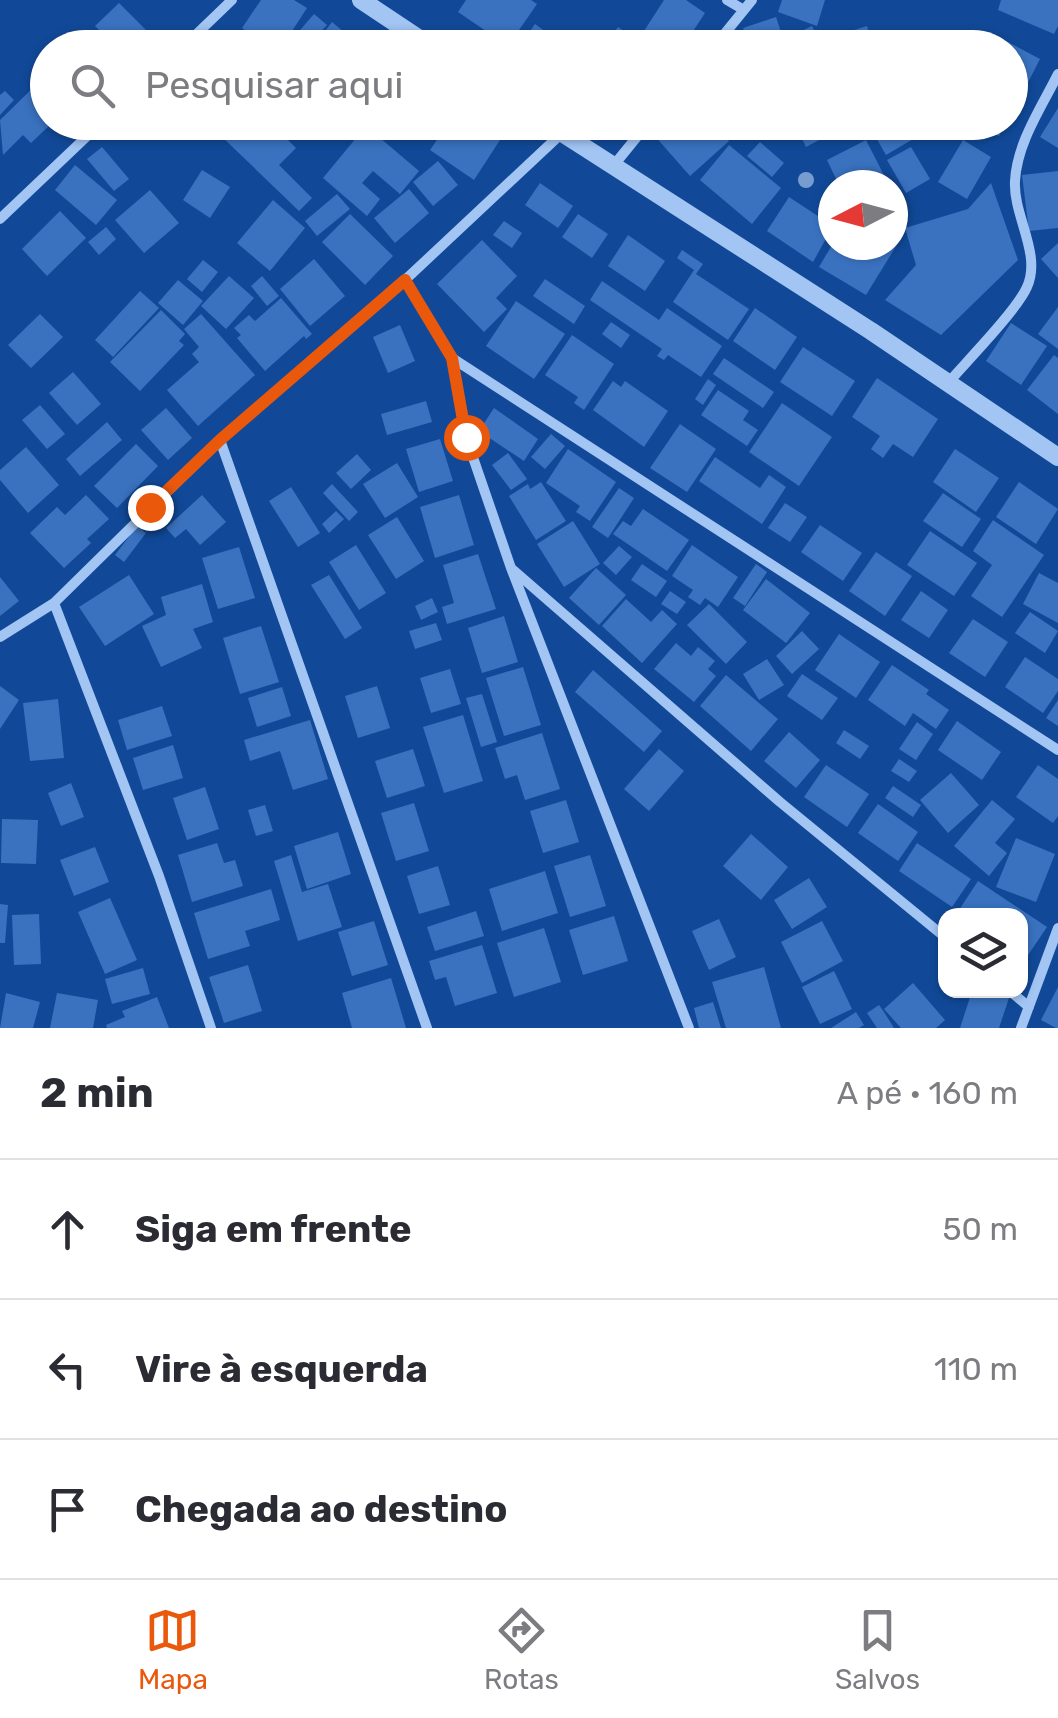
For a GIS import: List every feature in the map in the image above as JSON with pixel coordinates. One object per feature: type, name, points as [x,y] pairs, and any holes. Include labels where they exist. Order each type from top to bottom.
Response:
[{"type":"street","points":[[201,30],[232,0]]},
{"type":"street","points":[[362,0],[406,30]]},
{"type":"street","points":[[727,0],[744,10]]},
{"type":"street","points":[[727,30],[752,0]]},
{"type":"street","points":[[1028,134],[1058,74]]},
{"type":"street","points":[[0,219],[83,140]]},
{"type":"street","points":[[0,637],[54,602],[220,440],[405,280],[556,140]]},
{"type":"street","points":[[572,140],[1058,457]]},
{"type":"street","points":[[614,165],[635,140]]},
{"type":"street","points":[[948,383],[1026,290],[1033,269],[1017,212],[1014,184],[1018,154],[1025,140]]},
{"type":"street","points":[[405,280],[452,358],[466,437],[511,568],[689,1028]]},
{"type":"street","points":[[452,358],[1058,750]]},
{"type":"street","points":[[220,440],[428,1028]]},
{"type":"street","points":[[511,568],[780,802],[938,931]]},
{"type":"street","points":[[54,602],[159,876],[211,1028]]},
{"type":"street","points":[[1022,1028],[1058,928]]},
{"type":"street","points":[[1019,998],[1029,1007]]},
{"type":"building","points":[[261,0],[294,0],[307,8],[293,30],[242,28]]},
{"type":"building","points":[[466,0],[531,0],[537,4],[519,30],[484,30],[458,12]]},
{"type":"building","points":[[664,0],[686,0],[705,13],[694,30],[645,30]]},
{"type":"building","points":[[782,0],[825,0],[817,26],[778,12]]},
{"type":"building","points":[[1001,0],[1058,0],[1058,26],[1054,34],[998,10]]},
{"type":"building","points":[[119,3],[146,30],[99,30],[95,26]]},
{"type":"building","points":[[314,14],[327,25],[322,30],[300,30]]},
{"type":"building","points":[[776,17],[780,30],[744,30]]},
{"type":"building","points":[[332,22],[342,30],[326,30]]},
{"type":"building","points":[[1028,53],[1040,59],[1028,82]]},
{"type":"building","points":[[5,91],[14,100],[0,115],[0,95]]},
{"type":"building","points":[[30,91],[30,140],[34,140],[31,143],[23,135],[3,155],[0,120]]},
{"type":"building","points":[[1058,108],[1058,148],[1040,137]]},
{"type":"building","points":[[225,140],[288,140],[296,148],[279,165],[312,198],[299,211]]},
{"type":"building","points":[[354,140],[382,140],[419,171],[400,194],[373,171],[362,183],[380,199],[367,216],[323,178]]},
{"type":"building","points":[[437,140],[500,140],[474,180],[430,150]]},
{"type":"building","points":[[658,140],[728,140],[729,141],[690,176]]},
{"type":"building","points":[[866,140],[881,170],[832,170],[827,160]]},
{"type":"building","points":[[877,140],[911,140],[886,155]]},
{"type":"building","points":[[963,140],[991,157],[967,199],[938,182]]},
{"type":"building","points":[[760,142],[784,163],[772,177],[747,156]]},
{"type":"building","points":[[729,145],[781,188],[752,224],[700,180]]},
{"type":"building","points":[[102,147],[129,179],[114,191],[87,159]]},
{"type":"building","points":[[911,147],[930,179],[908,192],[908,170],[893,170],[887,160]]},
{"type":"building","points":[[438,161],[458,185],[433,206],[413,182]]},
{"type":"building","points":[[75,165],[117,200],[96,225],[55,190]]},
{"type":"building","points":[[202,170],[230,187],[210,218],[183,200]]},
{"type":"building","points":[[1058,171],[1058,228],[1029,231],[1022,175]]},
{"type":"building","points":[[540,183],[573,206],[558,228],[525,205]]},
{"type":"building","points":[[991,183],[1018,260],[941,335],[885,300],[916,265],[908,227],[968,209]]},
{"type":"building","points":[[409,189],[429,213],[395,243],[374,218]]},
{"type":"building","points":[[150,190],[179,223],[144,253],[115,220]]},
{"type":"building","points":[[337,194],[350,209],[317,236],[305,221]]},
{"type":"building","points":[[789,197],[818,216],[818,253],[813,262],[767,231]]},
{"type":"building","points":[[273,200],[305,228],[270,271],[237,243]]},
{"type":"building","points":[[60,211],[86,238],[47,276],[22,249]]},
{"type":"building","points":[[350,214],[393,256],[365,285],[322,242]]},
{"type":"building","points":[[578,214],[608,234],[592,258],[562,237]]},
{"type":"building","points":[[504,221],[522,233],[512,248],[493,235]]},
{"type":"building","points":[[106,227],[116,239],[99,255],[88,242]]},
{"type":"building","points":[[628,235],[665,261],[645,291],[608,266]]},
{"type":"building","points":[[482,240],[517,276],[496,298],[507,309],[484,332],[437,284]]},
{"type":"building","points":[[1058,243],[1058,278],[1041,259]]},
{"type":"building","points":[[682,250],[703,264],[696,274],[749,309],[728,340],[673,302],[694,270],[677,258]]},
{"type":"building","points":[[314,259],[345,296],[310,326],[280,289]]},
{"type":"building","points":[[203,260],[218,272],[202,292],[187,279]]},
{"type":"building","points":[[823,260],[888,260],[866,295],[819,267]]},
{"type":"building","points":[[229,276],[254,298],[226,329],[201,306]]},
{"type":"building","points":[[262,276],[279,296],[267,306],[251,286]]},
{"type":"building","points":[[545,279],[585,306],[574,324],[533,296]]},
{"type":"building","points":[[178,280],[203,301],[183,325],[158,303]]},
{"type":"building","points":[[602,281],[659,320],[667,308],[722,346],[701,377],[668,355],[664,360],[657,356],[662,349],[590,300]]},
{"type":"building","points":[[140,291],[159,308],[113,357],[95,340]]},
{"type":"building","points":[[281,298],[312,334],[306,339],[304,336],[265,371],[237,338],[241,335],[234,328],[249,315],[255,321]]},
{"type":"building","points":[[516,301],[565,334],[534,379],[486,346]]},
{"type":"building","points":[[1058,307],[1058,349],[1038,334]]},
{"type":"building","points":[[755,308],[797,337],[775,370],[733,341]]},
{"type":"building","points":[[161,310],[185,334],[179,341],[184,345],[140,391],[110,362]]},
{"type":"building","points":[[40,314],[63,337],[31,368],[8,345]]},
{"type":"building","points":[[201,314],[255,375],[198,426],[167,390],[199,362],[192,354],[199,347],[184,329]]},
{"type":"building","points":[[611,322],[630,335],[621,348],[602,334]]},
{"type":"building","points":[[1011,323],[1047,346],[1021,385],[986,361]]},
{"type":"building","points":[[400,325],[415,361],[388,373],[373,337]]},
{"type":"building","points":[[572,335],[614,364],[584,410],[574,403],[578,397],[545,375]]},
{"type":"building","points":[[803,347],[855,381],[832,416],[780,382]]},
{"type":"building","points":[[1054,355],[1058,358],[1058,414],[1027,390]]},
{"type":"building","points":[[724,358],[774,392],[763,408],[713,374]]},
{"type":"building","points":[[73,372],[101,404],[77,425],[49,393]]},
{"type":"building","points":[[877,378],[938,419],[913,457],[893,444],[883,458],[871,449],[880,436],[852,417]]},
{"type":"building","points":[[708,379],[716,385],[703,405],[695,399]]},
{"type":"building","points":[[613,381],[621,387],[625,381],[668,411],[644,447],[593,410]]},
{"type":"building","points":[[718,390],[749,411],[743,420],[758,430],[747,446],[701,415]]},
{"type":"building","points":[[426,401],[432,422],[387,435],[381,414]]},
{"type":"building","points":[[782,403],[832,437],[799,486],[749,452]]},
{"type":"building","points":[[40,405],[65,434],[47,449],[22,420]]},
{"type":"building","points":[[166,408],[192,438],[168,460],[141,430]]},
{"type":"building","points":[[494,408],[538,439],[524,461],[479,431]]},
{"type":"building","points":[[107,422],[122,440],[80,476],[66,459]]},
{"type":"building","points":[[680,424],[716,449],[687,492],[650,468]]},
{"type":"building","points":[[551,434],[565,446],[545,469],[531,457]]},
{"type":"building","points":[[440,439],[453,481],[419,492],[406,449]]},
{"type":"building","points":[[136,444],[158,466],[117,508],[94,486]]},
{"type":"building","points":[[26,447],[59,485],[28,513],[0,480],[0,470]]},
{"type":"building","points":[[568,449],[616,482],[590,521],[576,512],[580,506],[546,483]]},
{"type":"building","points":[[955,449],[999,478],[976,512],[933,482]]},
{"type":"building","points":[[508,453],[527,479],[511,490],[492,465]]},
{"type":"building","points":[[357,454],[371,470],[351,489],[336,473]]},
{"type":"building","points":[[715,457],[760,488],[769,475],[786,487],[762,524],[699,481]]},
{"type":"building","points":[[397,463],[418,497],[385,518],[363,484]]},
{"type":"building","points":[[541,482],[566,521],[536,540],[509,496],[528,484],[530,489]]},
{"type":"building","points":[[1019,482],[1058,509],[1036,544],[996,517]]},
{"type":"building","points":[[332,484],[358,512],[349,521],[323,493]]},
{"type":"building","points":[[291,487],[320,533],[298,547],[269,501]]},
{"type":"building","points":[[619,488],[634,498],[608,538],[592,527]]},
{"type":"building","points":[[943,493],[981,519],[962,547],[923,521]]},
{"type":"building","points":[[86,495],[109,519],[64,568],[30,533],[57,507],[65,515]]},
{"type":"building","points":[[202,495],[226,522],[200,545],[186,529],[175,538],[166,528]]},
{"type":"building","points":[[459,495],[474,545],[435,558],[420,507]]},
{"type":"building","points":[[785,503],[807,517],[790,542],[768,528]]},
{"type":"building","points":[[643,509],[689,540],[667,571],[613,534],[623,521],[631,526]]},
{"type":"building","points":[[336,511],[344,519],[329,533],[322,524]]},
{"type":"building","points":[[397,517],[424,561],[396,579],[368,535]]},
{"type":"building","points":[[993,520],[1044,555],[1002,617],[971,596],[992,565],[973,551]]},
{"type":"building","points":[[573,521],[600,564],[564,587],[537,544]]},
{"type":"building","points":[[820,525],[862,553],[843,581],[801,552]]},
{"type":"building","points":[[137,526],[146,533],[124,562],[115,555]]},
{"type":"building","points":[[930,531],[977,563],[954,596],[907,565]]},
{"type":"building","points":[[356,545],[386,593],[359,610],[329,562]]},
{"type":"building","points":[[692,545],[738,577],[718,607],[705,598],[700,605],[688,597],[693,590],[672,576]]},
{"type":"building","points":[[619,546],[632,557],[616,575],[603,563]]},
{"type":"building","points":[[239,547],[255,598],[218,609],[202,558]]},
{"type":"building","points":[[876,552],[912,576],[885,616],[849,591]]},
{"type":"building","points":[[478,554],[496,609],[447,624],[442,607],[454,603],[443,565]]},
{"type":"building","points":[[642,564],[667,581],[656,597],[631,580]]},
{"type":"building","points":[[756,564],[767,572],[745,606],[733,598]]},
{"type":"building","points":[[596,568],[626,595],[599,625],[569,598]]},
{"type":"building","points":[[1039,573],[1058,583],[1058,623],[1023,604]]},
{"type":"building","points":[[129,575],[154,614],[105,646],[79,607]]},
{"type":"building","points":[[329,575],[362,628],[345,639],[311,585]]},
{"type":"building","points":[[0,577],[19,601],[0,616]]},
{"type":"building","points":[[766,579],[810,613],[786,643],[743,610]]},
{"type":"building","points":[[202,584],[213,622],[193,629],[202,648],[161,667],[142,626],[166,615],[161,597]]},
{"type":"building","points":[[670,591],[686,602],[677,614],[661,604]]},
{"type":"building","points":[[921,591],[948,610],[929,638],[901,620]]},
{"type":"building","points":[[432,598],[438,612],[421,620],[415,606]]},
{"type":"building","points":[[626,599],[651,622],[662,610],[677,624],[642,663],[602,626]]},
{"type":"building","points":[[709,604],[747,642],[726,664],[687,625]]},
{"type":"building","points":[[1030,612],[1058,631],[1045,653],[1015,633]]},
{"type":"building","points":[[504,616],[518,662],[482,673],[468,628]]},
{"type":"building","points":[[973,619],[1008,642],[985,677],[949,653]]},
{"type":"building","points":[[436,623],[442,640],[415,649],[409,631]]},
{"type":"building","points":[[261,626],[279,682],[240,694],[223,638]]},
{"type":"building","points":[[802,631],[819,649],[792,674],[776,656]]},
{"type":"building","points":[[839,634],[880,662],[856,698],[815,670]]},
{"type":"building","points":[[676,643],[691,656],[698,647],[715,661],[708,669],[716,676],[694,702],[654,669]]},
{"type":"building","points":[[1025,657],[1058,679],[1058,691],[1043,713],[1005,687]]},
{"type":"building","points":[[767,659],[784,685],[759,700],[743,674]]},
{"type":"building","points":[[892,665],[929,690],[926,694],[949,710],[936,729],[913,713],[905,726],[868,700]]},
{"type":"building","points":[[523,667],[541,725],[504,736],[486,678]]},
{"type":"building","points":[[450,669],[461,704],[431,713],[420,678]]},
{"type":"building","points":[[593,670],[662,731],[644,752],[575,692]]},
{"type":"building","points":[[802,674],[838,698],[822,720],[787,696]]},
{"type":"building","points":[[726,675],[778,719],[751,751],[700,706]]},
{"type":"building","points":[[0,686],[19,700],[0,729]]},
{"type":"building","points":[[377,686],[390,728],[358,738],[345,696]]},
{"type":"building","points":[[282,687],[291,716],[257,727],[248,698]]},
{"type":"building","points":[[482,694],[497,742],[481,747],[466,698]]},
{"type":"building","points":[[58,699],[64,758],[30,761],[23,703]]},
{"type":"building","points":[[1058,700],[1058,726],[1046,718]]},
{"type":"building","points":[[162,706],[172,736],[127,750],[118,720]]},
{"type":"building","points":[[463,715],[483,781],[444,793],[423,727]]},
{"type":"building","points":[[310,720],[328,779],[293,790],[280,751],[250,761],[244,740]]},
{"type":"building","points":[[957,721],[1001,752],[982,780],[938,750]]},
{"type":"building","points":[[917,722],[933,734],[916,760],[899,749]]},
{"type":"building","points":[[844,730],[869,746],[860,759],[836,743]]},
{"type":"building","points":[[789,732],[820,760],[796,788],[764,761]]},
{"type":"building","points":[[542,733],[560,789],[525,800],[517,775],[505,779],[495,748]]},
{"type":"building","points":[[173,745],[183,778],[143,790],[133,758]]},
{"type":"building","points":[[413,749],[425,786],[387,798],[375,761]]},
{"type":"building","points":[[659,749],[684,771],[649,811],[624,789]]},
{"type":"building","points":[[899,759],[917,771],[909,782],[891,771]]},
{"type":"building","points":[[826,765],[869,794],[847,827],[804,797]]},
{"type":"building","points":[[1038,765],[1058,779],[1058,816],[1053,823],[1016,797]]},
{"type":"building","points":[[951,773],[979,805],[948,833],[920,800]]},
{"type":"building","points":[[71,783],[84,817],[61,826],[48,793]]},
{"type":"building","points":[[893,786],[921,805],[913,817],[885,798]]},
{"type":"building","points":[[205,787],[219,829],[187,840],[173,798]]},
{"type":"building","points":[[566,800],[579,842],[543,853],[530,811]]},
{"type":"building","points":[[992,800],[1015,819],[995,843],[1007,853],[989,876],[954,846]]},
{"type":"building","points":[[414,803],[429,851],[396,861],[381,813]]},
{"type":"building","points":[[878,804],[918,832],[898,861],[858,833]]},
{"type":"building","points":[[265,805],[273,831],[256,836],[248,810]]},
{"type":"building","points":[[2,819],[38,820],[36,864],[1,863]]},
{"type":"building","points":[[338,832],[351,874],[307,889],[294,846]]},
{"type":"building","points":[[751,834],[788,867],[761,900],[723,866]]},
{"type":"building","points":[[1016,838],[1055,854],[1036,902],[996,887]]},
{"type":"building","points":[[217,843],[224,863],[235,860],[243,886],[192,902],[178,855]]},
{"type":"building","points":[[917,843],[971,879],[952,907],[899,871]]},
{"type":"building","points":[[95,847],[109,882],[74,896],[60,860]]},
{"type":"building","points":[[291,855],[302,892],[328,884],[342,927],[298,941],[274,861]]},
{"type":"building","points":[[590,855],[606,906],[570,917],[554,866]]},
{"type":"building","points":[[438,866],[450,905],[419,914],[407,876]]},
{"type":"building","points":[[545,871],[558,913],[502,931],[489,889]]},
{"type":"building","points":[[809,878],[827,907],[792,929],[774,900]]},
{"type":"building","points":[[978,881],[1018,908],[960,908]]},
{"type":"building","points":[[271,889],[280,920],[245,931],[250,946],[208,959],[194,913]]},
{"type":"building","points":[[110,898],[137,960],[105,974],[78,912]]},
{"type":"building","points":[[0,904],[8,905],[5,943],[0,943]]},
{"type":"building","points":[[476,911],[484,936],[435,951],[427,927]]},
{"type":"building","points":[[39,914],[41,964],[14,965],[12,915]]},
{"type":"building","points":[[1028,914],[1047,927],[1028,955]]},
{"type":"building","points":[[614,916],[628,961],[583,975],[569,930]]},
{"type":"building","points":[[719,919],[736,957],[709,970],[692,931]]},
{"type":"building","points":[[374,921],[388,965],[352,976],[338,932]]},
{"type":"building","points":[[822,921],[843,961],[802,983],[781,942]]},
{"type":"building","points":[[544,928],[561,982],[514,997],[497,943]]},
{"type":"building","points":[[482,945],[497,993],[455,1006],[446,977],[435,980],[429,961]]},
{"type":"building","points":[[248,965],[262,1011],[224,1023],[209,977]]},
{"type":"building","points":[[764,967],[781,1028],[726,1028],[712,982]]},
{"type":"building","points":[[143,968],[150,994],[112,1004],[105,979]]},
{"type":"building","points":[[834,971],[852,1009],[820,1024],[802,987]]},
{"type":"building","points":[[391,978],[406,1028],[352,1028],[342,993]]},
{"type":"building","points":[[913,983],[945,1020],[936,1028],[901,1028],[884,1009]]},
{"type":"building","points":[[1058,987],[1058,1028],[1056,1028],[1041,1020]]},
{"type":"building","points":[[6,993],[40,1002],[33,1028],[0,1028]]},
{"type":"building","points":[[57,993],[98,1000],[93,1028],[50,1028]]},
{"type":"building","points":[[157,997],[169,1028],[107,1028],[106,1025],[125,1017],[122,1011]]},
{"type":"building","points":[[970,998],[1009,998],[999,1028],[960,1028]]},
{"type":"building","points":[[713,1002],[721,1028],[699,1028],[694,1008]]},
{"type":"building","points":[[879,1005],[894,1028],[877,1028],[867,1013]]},
{"type":"building","points":[[856,1012],[864,1025],[831,1028]]},
{"type":"route","points":[[150,507],[220,440],[405,280],[452,358],[466,437]]}]
